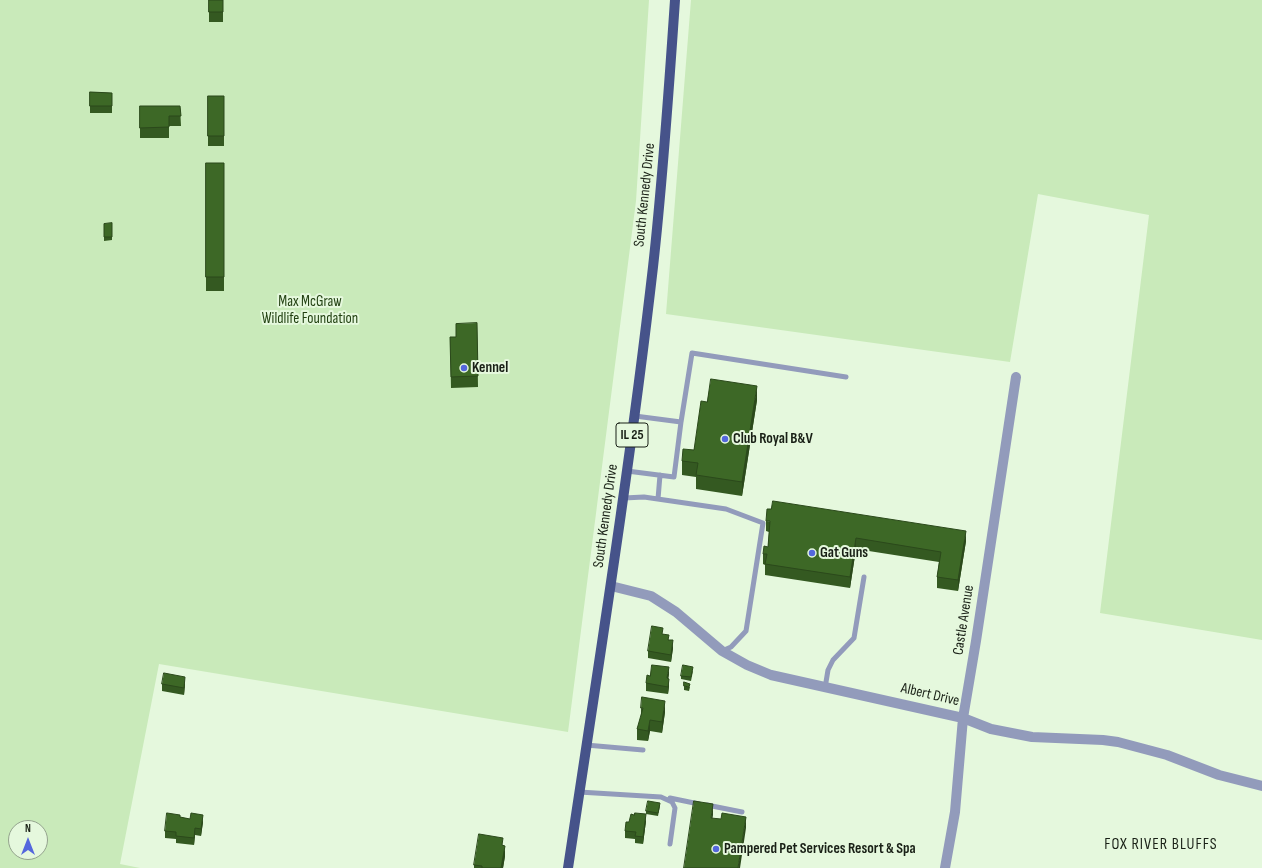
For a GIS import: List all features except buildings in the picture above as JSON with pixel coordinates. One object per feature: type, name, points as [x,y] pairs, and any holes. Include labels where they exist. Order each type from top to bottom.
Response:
[{"type":"main road","name":"South Kennedy Drive","points":[[568,868],[624,498],[653,265],[666,129],[674,0]]},
{"type":"street","name":"Castle Avenue","points":[[945,868],[955,812],[963,718],[976,642],[1016,376]]},
{"type":"street","name":"Albert Drive","points":[[611,586],[652,596],[676,612],[722,651],[758,670],[825,688],[963,718],[991,729],[1032,738],[1103,740],[1118,742],[1167,755],[1219,775],[1262,786]]},
{"type":"lane","points":[[627,471],[674,477],[692,353],[846,377]]},
{"type":"lane","points":[[634,416],[681,422]]},
{"type":"lane","points":[[658,499],[660,475]]},
{"type":"lane","points":[[624,498],[644,497],[726,509],[763,523],[746,631],[731,647],[722,651]]},
{"type":"lane","points":[[825,688],[828,670],[833,660],[854,638],[864,576]]},
{"type":"lane","points":[[586,745],[643,750]]},
{"type":"lane","points":[[579,792],[661,797],[742,812]]},
{"type":"lane","points":[[661,797],[670,800],[675,808],[670,844]]},
{"type":"green space","name":"Max McGraw Wildlife Foundation","points":[[0,0],[649,0],[636,201],[568,732],[159,664],[120,864],[140,868],[0,868]]},
{"type":"green space","points":[[691,0],[1262,0],[1262,640],[1100,613],[1149,215],[1038,194],[1010,362],[666,314]]},
{"type":"place","name":"Kennel","points":[[464,368]]},
{"type":"place","name":"Club Royal B&V","points":[[725,439]]},
{"type":"place","name":"Gat Guns","points":[[812,553]]},
{"type":"place","name":"Pampered Pet Services Resort & Spa","points":[[716,849]]},
{"type":"district","name":"FOX RIVER BLUFFS","points":[[1161,845]]}]
